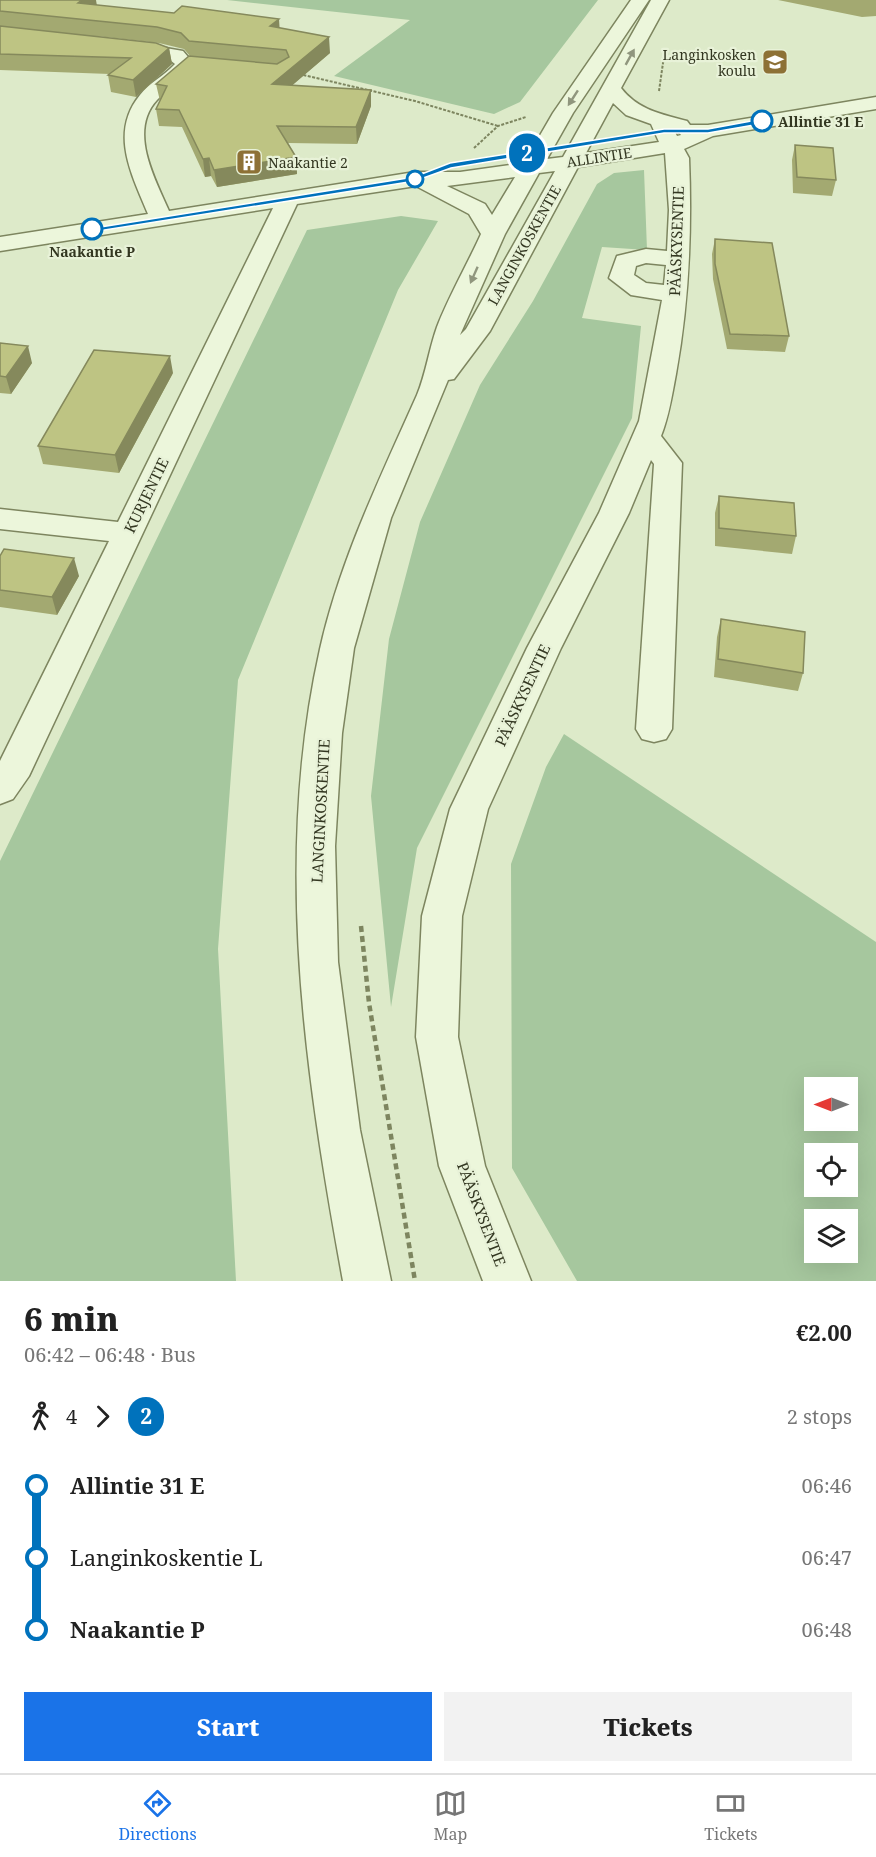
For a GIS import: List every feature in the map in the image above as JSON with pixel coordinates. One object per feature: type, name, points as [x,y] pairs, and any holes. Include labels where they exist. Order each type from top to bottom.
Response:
[{"type":"street","name":"LANGINKOSKENTIE","points":[[367,1281],[338,1130],[318,962],[316,846],[324,733],[337,648],[376,518],[432,391],[450,327],[493,234],[536,159],[610,40],[640,0]]},
{"type":"street","name":"LANGINKOSKENTIE","points":[[432,391],[477,331],[660,0]]},
{"type":"street","points":[[102,45],[176,54],[185,64],[208,66]]},
{"type":"street","points":[[161,218],[134,152],[135,124],[138,110],[147,98],[179,72],[185,64]]},
{"type":"street","points":[[612,89],[622,104],[665,132],[708,131]]},
{"type":"street","name":"ALLINTIE","points":[[0,244],[415,179],[460,179],[536,159],[575,153],[665,132],[708,131],[876,103]]},
{"type":"street","name":"PÄÄSKYSENTIE","points":[[507,1281],[462,1166],[437,1037],[442,916],[469,809],[544,648],[614,513],[653,421],[667,352],[679,259],[678,158],[665,132]]},
{"type":"street","points":[[415,179],[463,199],[477,209],[493,234]]},
{"type":"street","name":"KURJENTIE","points":[[0,789],[11,776],[289,198]]},
{"type":"street","points":[[675,294],[640,290],[621,278],[625,261],[646,256],[679,259]]},
{"type":"street","points":[[645,437],[668,463],[654,729]]},
{"type":"street","points":[[0,519],[128,533]]},
{"type":"path","points":[[290,73],[313,76],[415,101],[498,126]]},
{"type":"path","points":[[360,924],[369,1003],[415,1281]]},
{"type":"green space","points":[[227,0],[598,0],[520,102],[494,114],[334,76],[410,20]]},
{"type":"green space","points":[[644,170],[647,250],[602,247],[582,318],[641,326],[632,418],[417,848],[391,1007],[371,796],[389,639],[420,522],[480,385],[533,301],[597,184],[614,173]]},
{"type":"green space","points":[[401,216],[438,221],[398,290],[238,680],[218,949],[236,1281],[0,1281],[0,861],[307,230]]},
{"type":"green space","points":[[564,734],[876,942],[876,1281],[577,1281],[512,1168],[511,864],[546,767]]},
{"type":"building","points":[[0,0],[82,0],[78,3],[174,13],[182,6],[279,19],[270,26],[329,37],[272,84],[371,90],[356,127],[277,126],[296,157],[214,170],[209,158],[203,159],[179,110],[156,109],[167,86],[156,84],[189,56],[277,64],[289,57],[286,50],[189,41],[181,33],[157,27],[0,11]]},
{"type":"building","points":[[0,26],[156,43],[169,48],[133,80],[108,75],[131,58],[0,54]]},
{"type":"building","points":[[795,145],[833,148],[836,180],[797,177]]},
{"type":"building","points":[[715,239],[772,243],[789,336],[730,334],[715,264]]},
{"type":"building","points":[[0,343],[28,346],[6,377],[0,376]]},
{"type":"building","points":[[94,350],[170,356],[115,455],[38,446]]},
{"type":"building","points":[[719,496],[794,503],[796,536],[719,528]]},
{"type":"building","points":[[4,549],[74,558],[52,597],[0,590],[0,556]]},
{"type":"building","points":[[721,619],[805,632],[803,673],[718,659]]},
{"type":"bus line","name":"2","points":[[92,229],[415,179],[450,166],[664,131],[708,131],[762,121]]},
{"type":"place","name":"Langinkosken koulu","points":[[775,62]]},
{"type":"place","name":"Allintie 31 E","points":[[762,121]]},
{"type":"place","name":"Naakantie 2","points":[[249,162]]},
{"type":"place","name":"Naakantie P","points":[[92,229]]}]
